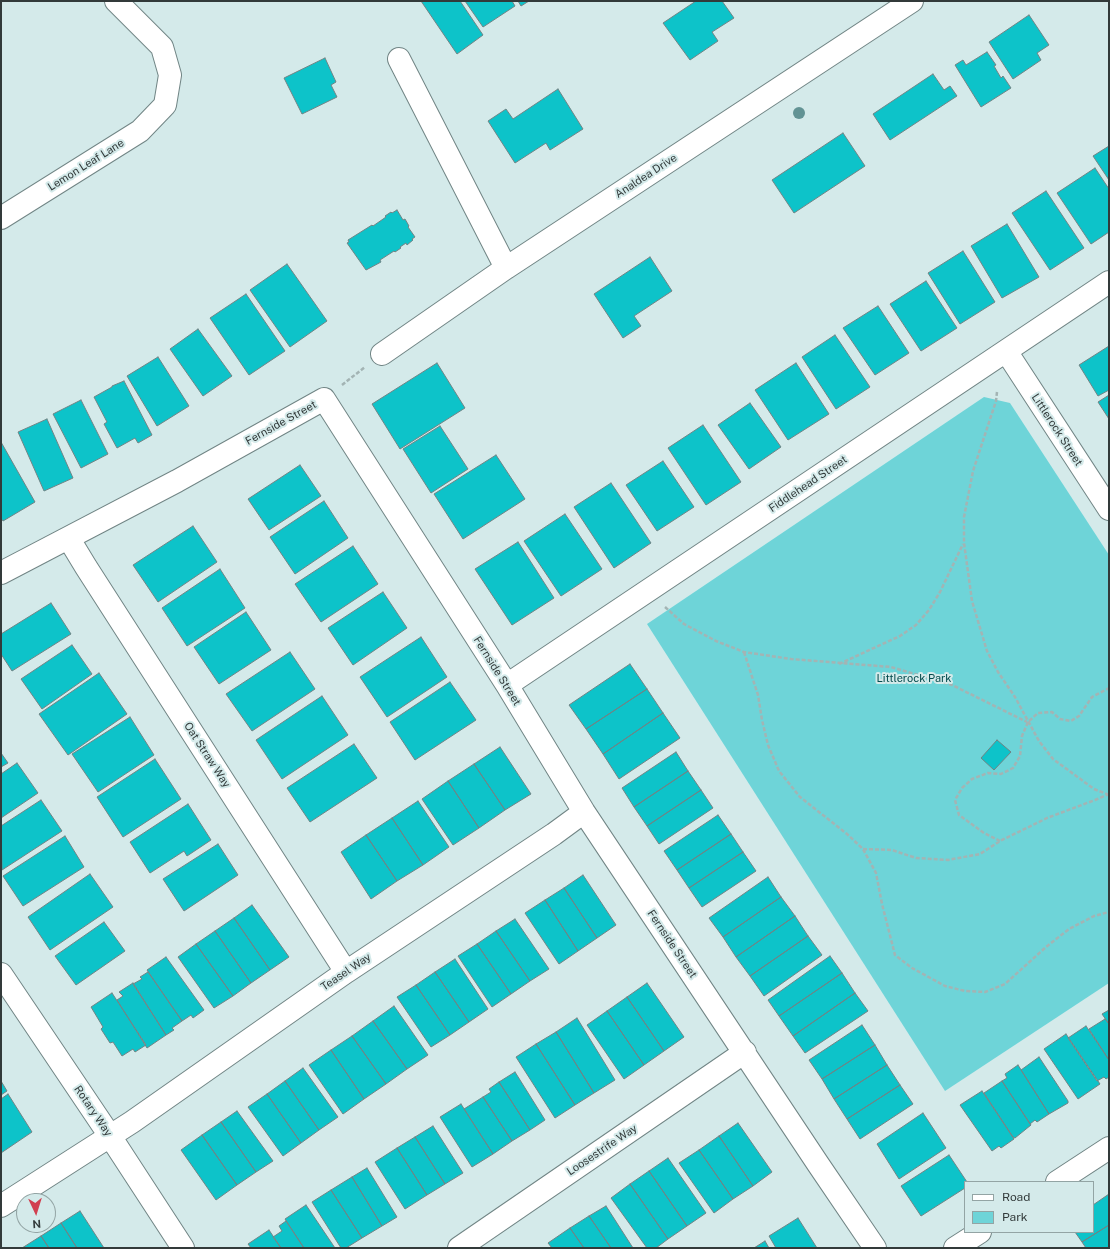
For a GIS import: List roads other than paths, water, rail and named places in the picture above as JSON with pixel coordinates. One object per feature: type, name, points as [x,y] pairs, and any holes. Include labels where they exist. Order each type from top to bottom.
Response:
[{"type":"street","name":"Lemon Leaf Lane","points":[[1,218],[140,131],[165,105],[170,75],[162,47],[116,1]]},
{"type":"street","name":"Analdea Drive","points":[[382,354],[506,268],[912,1]]},
{"type":"street","points":[[399,59],[506,268]]},
{"type":"street","name":"Fiddlehead Street","points":[[506,685],[1109,282]]},
{"type":"street","name":"Littlerock Street","points":[[1006,351],[1109,509]]},
{"type":"street","name":"Fernside Street","points":[[1,573],[178,481],[324,399],[506,685],[584,812],[875,1248]]},
{"type":"street","name":"Oat Straw Way","points":[[69,539],[346,972]]},
{"type":"street","name":"Teasel Way","points":[[1,1206],[132,1122],[346,972],[554,834],[584,812]]},
{"type":"street","name":"Rotary Way","points":[[1,974],[183,1248]]},
{"type":"street","name":"Loosestrife Way","points":[[459,1248],[745,1052]]},
{"type":"street","points":[[1059,1181],[1109,1148]]},
{"type":"street","points":[[955,1248],[978,1233]]},
{"type":"park label","name":"Littlerock Park","points":[[914,679]]}]
